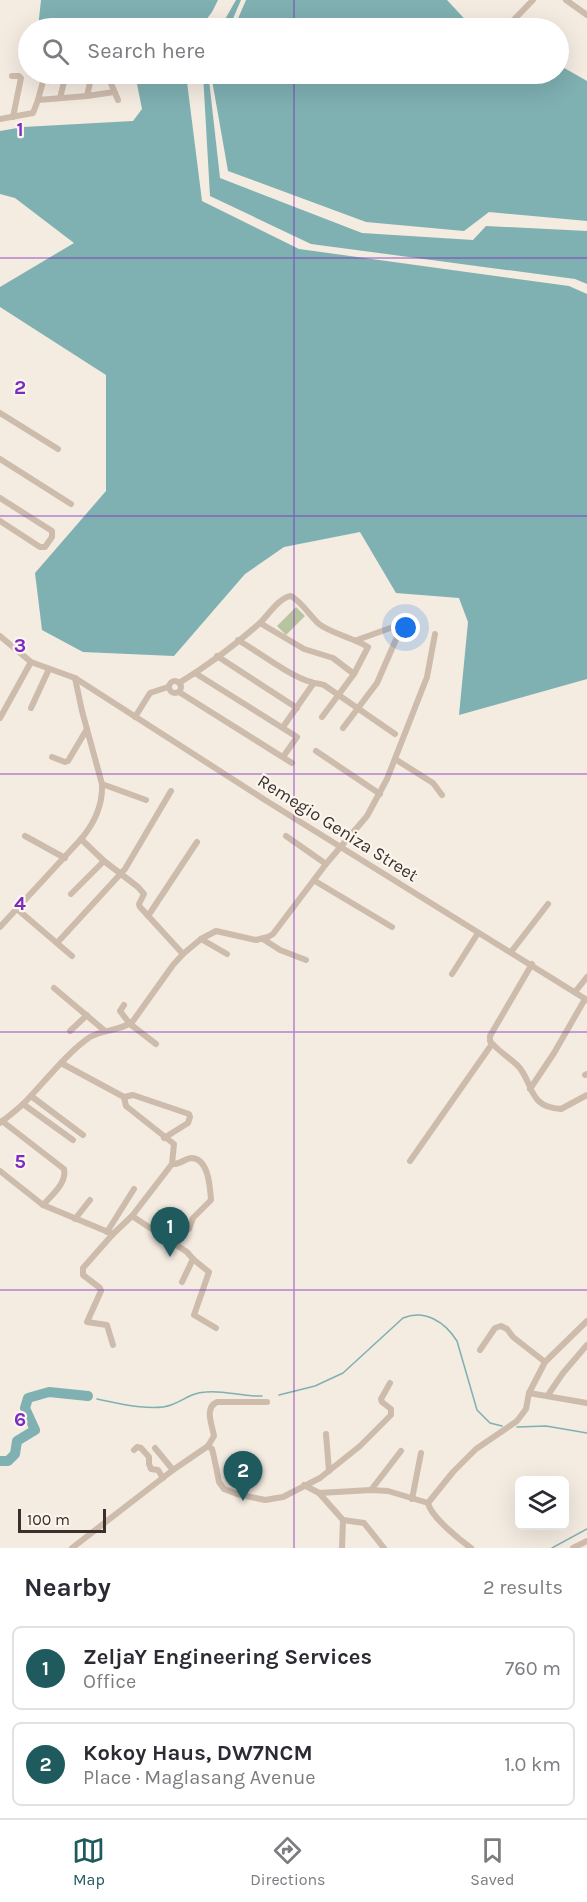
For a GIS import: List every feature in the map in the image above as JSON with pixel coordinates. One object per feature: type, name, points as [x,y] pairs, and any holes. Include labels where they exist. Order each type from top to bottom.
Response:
[{"type":"street","points":[[516,18],[533,0]]},
{"type":"street","points":[[566,0],[587,15]]},
{"type":"street","points":[[12,76],[18,76]]},
{"type":"street","points":[[13,117],[20,84]]},
{"type":"street","points":[[0,119],[33,112],[42,84]]},
{"type":"street","points":[[60,98],[64,84]]},
{"type":"street","points":[[87,96],[90,84]]},
{"type":"street","points":[[111,84],[118,100]]},
{"type":"street","points":[[38,100],[114,92]]},
{"type":"street","points":[[0,413],[58,449]]},
{"type":"street","points":[[0,459],[71,504]]},
{"type":"street","points":[[0,498],[52,531],[52,537],[45,547],[40,547],[0,521]]},
{"type":"street","points":[[135,717],[150,693],[168,687],[172,681],[179,683],[195,673],[260,623],[285,597],[291,596],[304,606],[320,625],[368,647]]},
{"type":"street","points":[[260,623],[304,649],[333,658],[354,674]]},
{"type":"street","points":[[343,728],[377,683],[401,628],[398,626],[357,640]]},
{"type":"street","points":[[322,717],[354,674],[375,634]]},
{"type":"street","points":[[44,1205],[62,1183],[66,1174],[64,1169],[1,1122],[90,1038],[130,1024],[183,954],[201,939],[218,931],[256,940],[273,934],[326,864],[368,816],[380,794],[427,677],[435,634]]},
{"type":"street","name":"Remegio Geniza Street","points":[[0,636],[31,662],[75,678],[586,1000]]},
{"type":"street","points":[[238,640],[291,673],[313,684],[319,683],[338,694],[395,734]]},
{"type":"street","points":[[217,656],[297,708]]},
{"type":"street","points":[[0,718],[31,662]]},
{"type":"street","points":[[31,708],[49,669]]},
{"type":"street","points":[[195,673],[297,738],[283,757]]},
{"type":"street","points":[[0,927],[65,858],[89,829],[99,810],[102,784],[75,678]]},
{"type":"street","points":[[179,683],[181,687],[179,692]]},
{"type":"street","points":[[283,727],[313,684]]},
{"type":"street","points":[[168,687],[173,694],[179,692]]},
{"type":"street","points":[[179,692],[292,763]]},
{"type":"street","points":[[52,757],[68,761],[87,729]]},
{"type":"street","points":[[316,751],[380,794]]},
{"type":"street","points":[[395,759],[433,783],[442,795]]},
{"type":"street","points":[[102,784],[146,800]]},
{"type":"street","points":[[57,943],[121,875],[171,791]]},
{"type":"street","points":[[25,836],[65,858]]},
{"type":"street","points":[[286,836],[326,864]]},
{"type":"street","points":[[81,839],[144,894],[139,906],[183,954]]},
{"type":"street","points":[[148,916],[197,842]]},
{"type":"street","points":[[70,894],[104,861]]},
{"type":"street","points":[[315,881],[392,927]]},
{"type":"street","points":[[511,952],[548,904]]},
{"type":"street","points":[[17,909],[72,956]]},
{"type":"street","points":[[452,974],[478,933]]},
{"type":"street","points":[[201,939],[227,954]]},
{"type":"street","points":[[263,939],[280,950],[306,960]]},
{"type":"street","points":[[532,964],[490,1036],[492,1044],[518,1067],[535,1098],[539,1101],[557,1109],[587,1095]]},
{"type":"street","points":[[575,992],[587,977]]},
{"type":"street","points":[[54,988],[105,1031]]},
{"type":"street","points":[[530,1089],[586,1000]]},
{"type":"street","points":[[124,1005],[120,1011],[130,1024],[156,1044]]},
{"type":"street","points":[[70,1031],[87,1015]]},
{"type":"street","points":[[410,1161],[492,1044]]},
{"type":"street","points":[[61,1063],[124,1097],[133,1095],[189,1114],[188,1123],[164,1138]]},
{"type":"street","points":[[31,1096],[83,1135]]},
{"type":"street","points":[[110,1233],[132,1216],[172,1164],[174,1144],[126,1106],[124,1097]]},
{"type":"street","points":[[22,1104],[72,1140]]},
{"type":"street","points":[[172,1164],[178,1165],[189,1158],[203,1165],[207,1171],[211,1200],[192,1218],[189,1229],[179,1234],[172,1242]]},
{"type":"street","points":[[0,1171],[44,1205],[110,1233]]},
{"type":"street","points":[[113,1345],[107,1325],[87,1322],[101,1292],[100,1288],[83,1275],[82,1271],[110,1233],[134,1189]]},
{"type":"street","points":[[75,1219],[90,1200]]},
{"type":"street","points":[[132,1216],[187,1252],[209,1272],[194,1315],[216,1328]]},
{"type":"street","points":[[182,1282],[193,1259]]},
{"type":"street","points":[[428,1503],[453,1472],[476,1449],[517,1421],[525,1409],[529,1393],[544,1362],[587,1321]]},
{"type":"street","points":[[480,1350],[495,1328],[501,1326],[544,1362]]},
{"type":"street","points":[[548,1395],[562,1373],[587,1345]]},
{"type":"street","points":[[208,1446],[212,1449],[219,1482],[224,1489],[265,1500],[283,1497],[320,1478],[360,1446],[391,1415],[391,1409],[381,1399],[390,1383]]},
{"type":"street","points":[[529,1393],[587,1403]]},
{"type":"street","points":[[72,1548],[208,1446],[214,1436],[209,1410],[212,1404],[267,1401]]},
{"type":"street","points":[[326,1434],[329,1471]]},
{"type":"street","points":[[134,1450],[137,1447],[141,1448],[149,1457],[148,1464],[151,1469],[158,1470],[163,1478]]},
{"type":"street","points":[[155,1448],[173,1470]]},
{"type":"street","points":[[371,1490],[400,1450]]},
{"type":"street","points":[[412,1499],[421,1454]]},
{"type":"street","points":[[304,1485],[320,1492],[388,1491],[428,1503]]},
{"type":"street","points":[[320,1492],[343,1520],[342,1548]]},
{"type":"street","points":[[428,1503],[429,1508],[471,1548]]},
{"type":"street","points":[[343,1520],[364,1523],[384,1548]]},
{"type":"street","points":[[573,1548],[587,1541]]},
{"type":"green space","points":[[296,607],[305,616],[286,635],[277,626]]},
{"type":"water","points":[[41,0],[218,0],[208,18],[39,18]]},
{"type":"water","points":[[236,0],[241,0],[233,18],[226,18]]},
{"type":"water","points":[[246,0],[447,0],[464,18],[238,18]]},
{"type":"water","points":[[569,71],[587,81],[587,221],[489,212],[464,231],[366,222],[228,171],[213,84],[569,84]]},
{"type":"water","points":[[137,84],[187,84],[202,201],[299,249],[569,286],[587,294],[587,679],[459,715],[468,622],[459,598],[396,593],[360,532],[284,547],[245,574],[174,656],[83,652],[42,630],[35,573],[106,491],[106,375],[0,307],[0,287],[74,243],[15,198],[0,194],[0,131],[23,127],[133,121],[142,109]]},
{"type":"water","points":[[204,84],[209,84],[220,178],[362,233],[473,240],[486,226],[587,231],[587,284],[575,279],[311,244],[210,196]]},
{"type":"waterway","points":[[279,1395],[315,1386],[343,1373],[403,1318],[427,1316],[447,1328],[457,1341],[477,1410],[490,1423],[502,1426]]},
{"type":"waterway","points":[[0,1461],[8,1461],[15,1454],[17,1441],[35,1430],[25,1408],[28,1398],[49,1392],[88,1396]]},
{"type":"waterway","points":[[97,1399],[154,1408],[171,1405],[192,1395],[206,1392],[262,1396]]},
{"type":"waterway","points":[[517,1427],[546,1426],[587,1433]]},
{"type":"waterway","points":[[552,1548],[587,1529]]},
{"type":"place","name":"ZeljaY Engineering Services","points":[[170,1257]]},
{"type":"place","name":"Kokoy Haus, DW7NCM","points":[[243,1501]]}]
